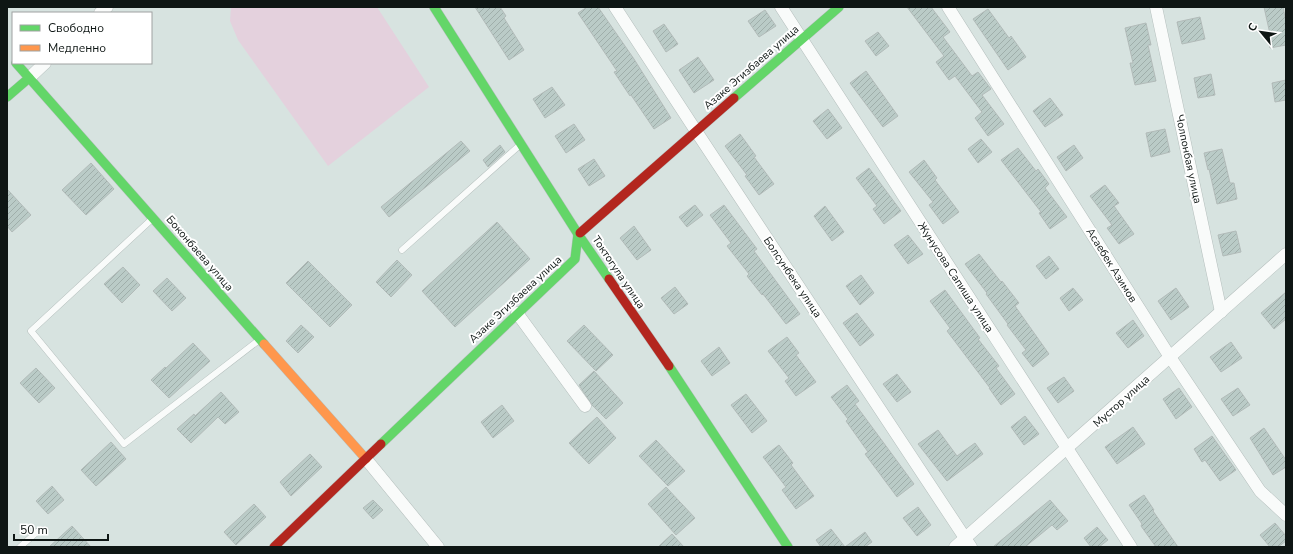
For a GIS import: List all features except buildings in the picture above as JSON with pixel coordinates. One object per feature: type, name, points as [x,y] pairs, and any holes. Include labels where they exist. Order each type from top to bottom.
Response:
[{"type":"street","name":"Токтогула улица","points":[[434,7],[522,143],[578,234],[692,400],[788,547]]},
{"type":"street","name":"Болсунбека улица","points":[[615,7],[968,542]]},
{"type":"street","name":"Жунусова Сапиша улица","points":[[781,7],[1131,547]]},
{"type":"street","name":"Азаке Эгизбаева улица","points":[[274,547],[575,258],[578,234],[838,7]]},
{"type":"street","name":"Асаебек Азимов","points":[[948,7],[1170,357],[1260,491],[1286,515]]},
{"type":"street","name":"Чолпонбая улица","points":[[1156,7],[1221,312]]},
{"type":"street","name":"Боконбаева улица","points":[[17,64],[366,459]]},
{"type":"street","points":[[7,97],[44,64]]},
{"type":"street","name":"Мустор улица","points":[[955,547],[968,542],[1067,448],[1286,254]]},
{"type":"street","points":[[517,313],[585,406]]},
{"type":"street","points":[[366,459],[438,547]]},
{"type":"lane","points":[[402,250],[522,143]]},
{"type":"lane","points":[[153,218],[31,331],[124,444],[260,339]]},
{"type":"lane","points":[[20,547],[37,532]]},
{"type":"shaded area","points":[[231,7],[377,7],[429,87],[328,166],[238,40],[230,21]]},
{"type":"traffic: fast","points":[[434,7],[578,234],[609,279]]},
{"type":"traffic: fast","points":[[734,98],[839,7]]},
{"type":"traffic: fast","points":[[17,64],[264,344]]},
{"type":"traffic: fast","points":[[7,97],[29,78]]},
{"type":"traffic: fast","points":[[381,444],[575,259],[578,234],[580,233]]},
{"type":"traffic: fast","points":[[669,366],[788,547]]},
{"type":"traffic: slow","points":[[264,344],[366,459]]},
{"type":"traffic: jam","points":[[580,233],[734,98]]},
{"type":"traffic: jam","points":[[609,279],[669,366]]},
{"type":"traffic: jam","points":[[274,547],[381,444]]}]
